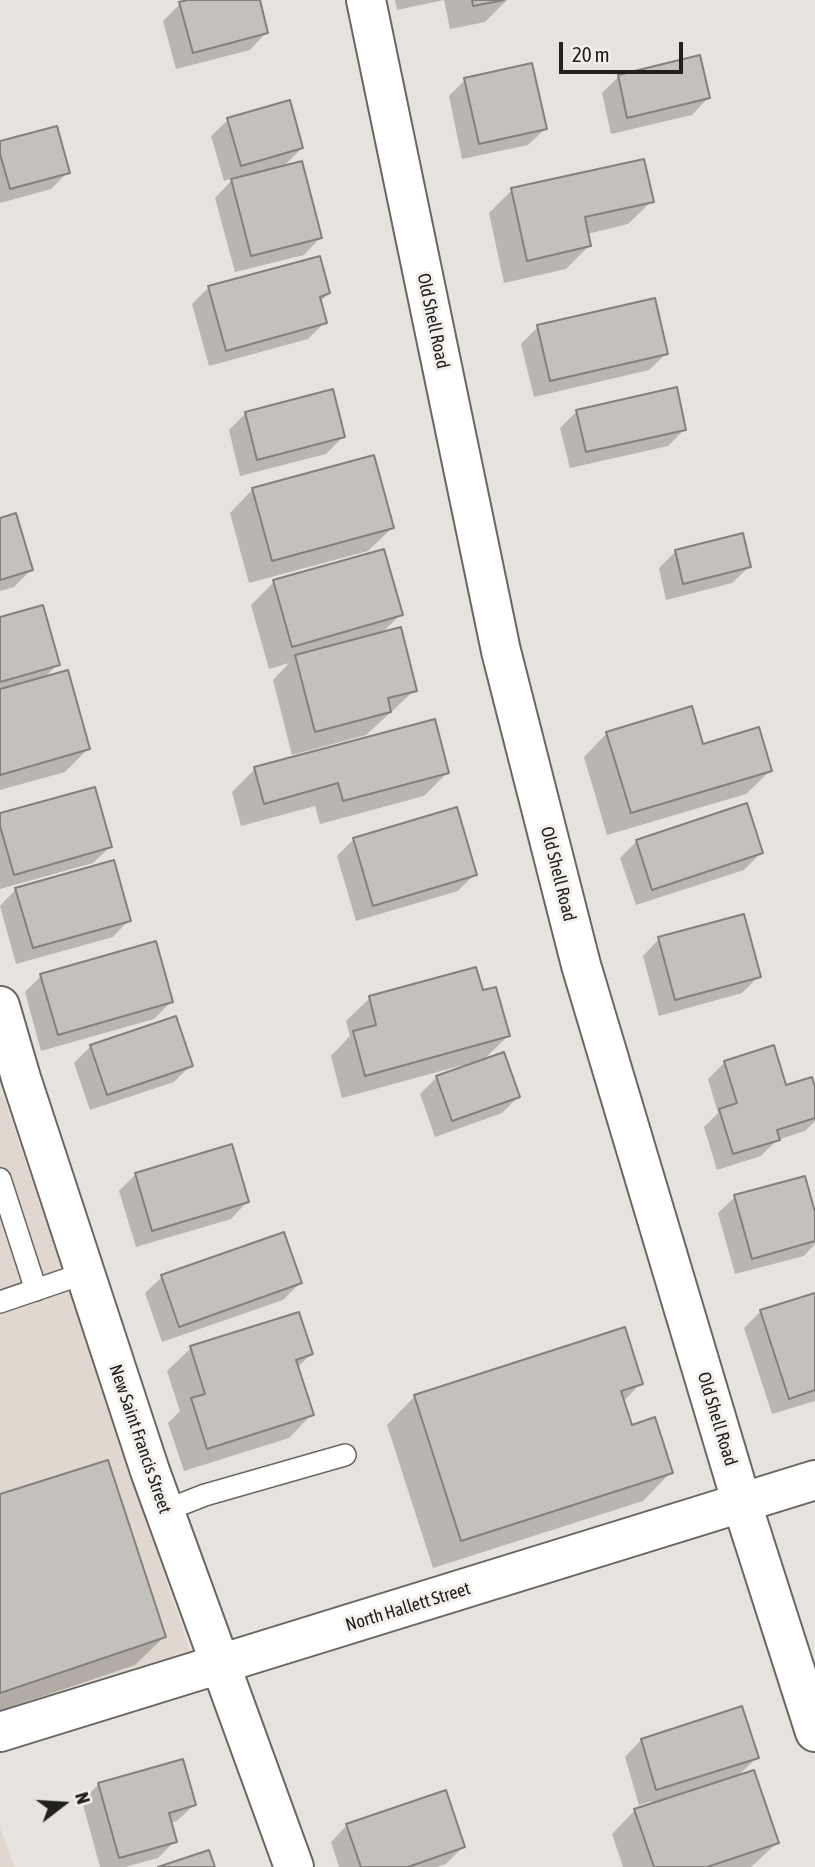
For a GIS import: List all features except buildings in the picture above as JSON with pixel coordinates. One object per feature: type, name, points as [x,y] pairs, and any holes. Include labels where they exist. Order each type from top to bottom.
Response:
[{"type":"street","name":"Old Shell Road","points":[[366,0],[501,651],[582,965],[742,1504],[815,1732]]},
{"type":"street","name":"New Saint Francis Street","points":[[0,1006],[21,1078],[164,1511],[294,1867]]},
{"type":"street","name":"North Hallett Street","points":[[0,1732],[742,1504],[815,1479]]},
{"type":"lane","points":[[2,1189],[36,1290]]},
{"type":"lane","points":[[0,1302],[85,1273]]},
{"type":"lane","points":[[164,1511],[205,1495],[345,1455]]},
{"type":"shaded area","points":[[3,1095],[190,1651],[0,1709],[0,1096]]},
{"type":"shaded area","points":[[0,1827],[14,1867],[0,1867]]}]
